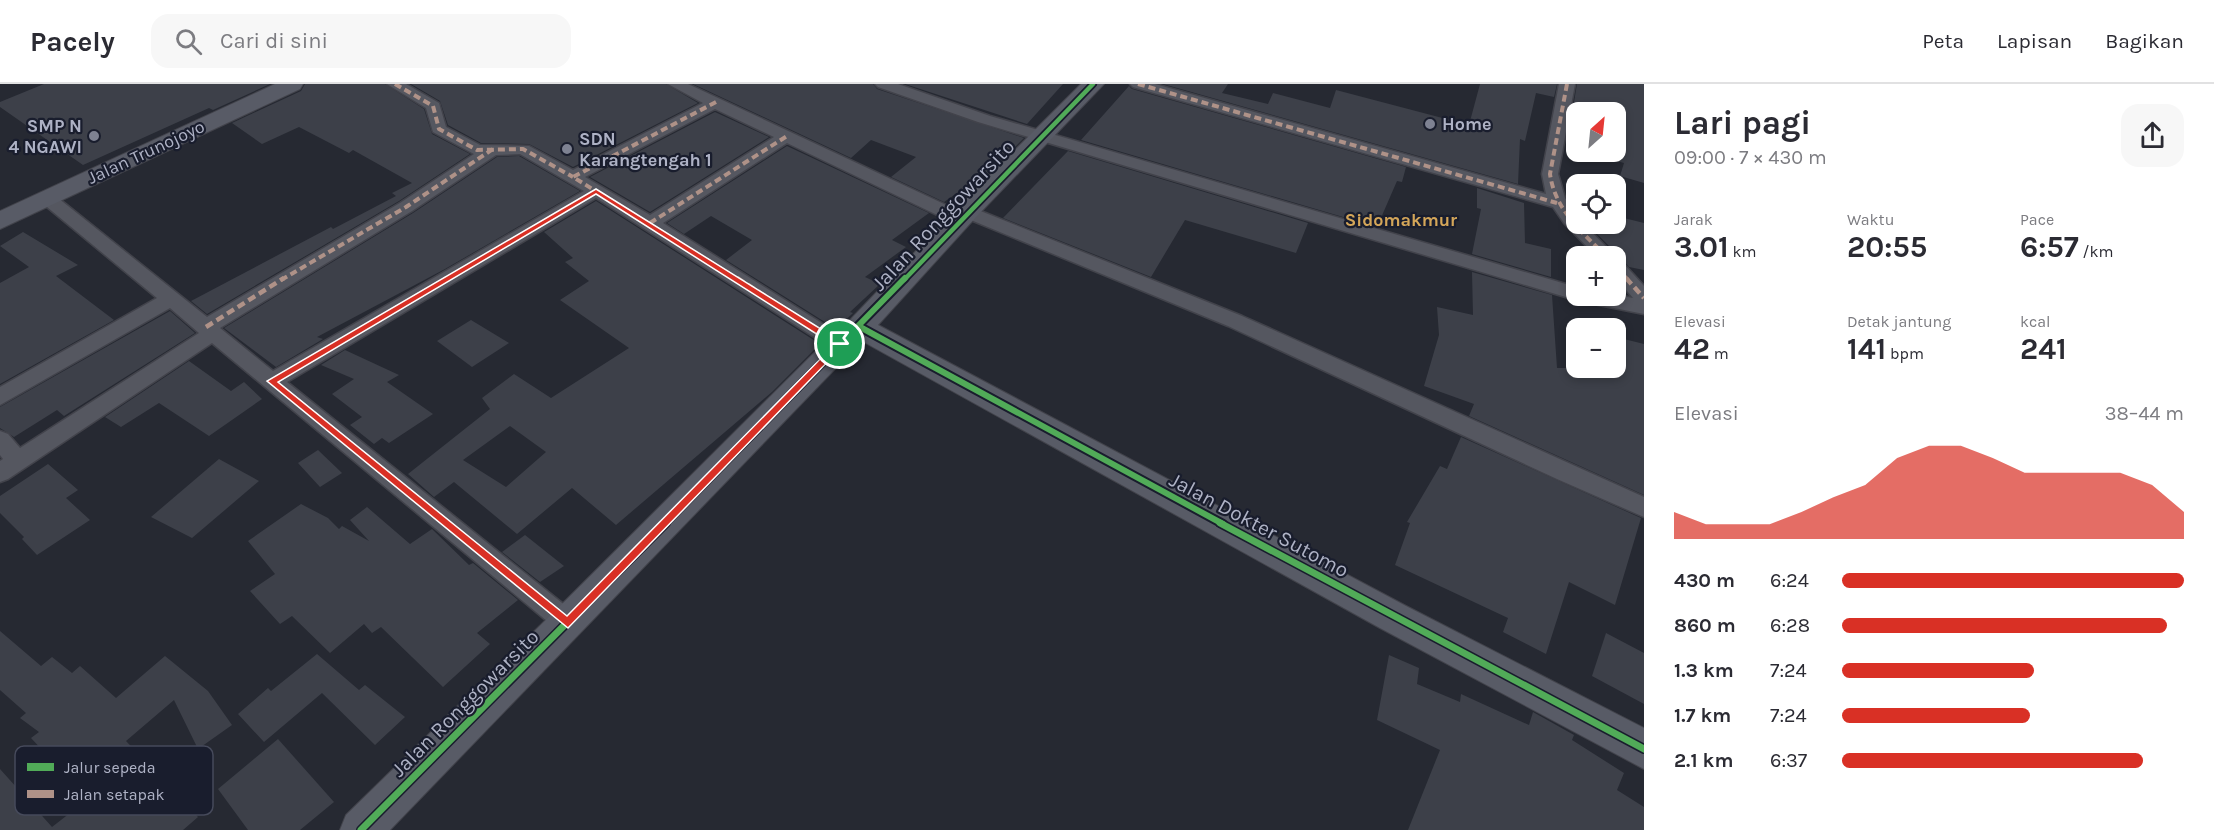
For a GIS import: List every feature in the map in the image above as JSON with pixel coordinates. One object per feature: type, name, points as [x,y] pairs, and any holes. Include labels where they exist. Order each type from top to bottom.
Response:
[{"type":"street","name":"Jalan Trunojoyo","points":[[0,221],[292,84]]},
{"type":"street","points":[[394,84],[434,107],[440,129],[476,150],[523,149],[850,336]]},
{"type":"street","points":[[676,84],[964,216],[1235,321],[1644,507]]},
{"type":"street","points":[[883,84],[984,119],[1566,290]]},
{"type":"street","name":"Jalan Ronggowarsito","points":[[361,830],[850,336],[1093,84]]},
{"type":"street","points":[[1138,84],[1557,203]]},
{"type":"street","points":[[1567,84],[1550,174],[1550,187],[1557,203],[1597,246]]},
{"type":"street","points":[[573,177],[716,102]]},
{"type":"street","points":[[650,223],[787,136]]},
{"type":"street","points":[[0,440],[9,467],[269,287],[406,207],[493,149]]},
{"type":"street","points":[[272,381],[596,191]]},
{"type":"street","points":[[47,198],[568,623]]},
{"type":"street","points":[[1626,278],[1644,298]]},
{"type":"street","points":[[0,397],[171,299]]},
{"type":"street","points":[[1626,304],[1644,307]]},
{"type":"street","name":"Jalan Dokter Sutomo","points":[[850,336],[1644,749]]},
{"type":"building","name":"SMP N 4 NGAWI","points":[[44,84],[270,84],[213,110],[209,108],[83,165],[0,107],[0,102]]},
{"type":"building","points":[[305,84],[385,84],[424,109],[432,134],[470,154],[399,201],[207,314],[191,301],[331,227],[333,229],[396,196],[392,193],[412,183],[353,150],[349,153],[299,127],[262,144],[232,123],[301,91]]},
{"type":"building","points":[[411,84],[666,84],[698,103],[573,167],[529,144],[481,143],[448,125],[440,101]]},
{"type":"building","points":[[693,84],[873,84],[877,89],[1024,138],[965,197],[957,193],[944,202],[891,177],[916,157],[871,140],[851,158]]},
{"type":"building","points":[[905,84],[1063,84],[1027,124]]},
{"type":"building","points":[[1163,84],[1228,84],[1222,93],[1268,104],[1273,93],[1330,108],[1336,90],[1469,125],[1480,84],[1557,84],[1554,97],[1536,93],[1525,141],[1520,139],[1518,184]]},
{"type":"building","points":[[1577,84],[1644,84],[1644,183],[1626,178],[1626,174],[1621,174],[1624,163],[1620,162],[1626,162],[1626,102],[1574,102]]},
{"type":"building","points":[[1129,86],[1132,89],[1406,167],[1402,182],[1397,181],[1377,227],[1081,140]]},
{"type":"building","points":[[715,112],[769,137],[650,212],[590,177]]},
{"type":"building","points":[[787,146],[929,213],[892,240],[906,247],[865,277],[880,284],[850,312],[853,313],[836,329],[726,260],[752,240],[711,216],[684,234],[667,223]]},
{"type":"building","points":[[1068,151],[1308,223],[1296,253],[1185,220],[1151,277],[1003,218]]},
{"type":"building","points":[[519,156],[580,191],[445,269],[317,337],[323,339],[276,367],[224,328],[413,213],[497,157]]},
{"type":"building","points":[[1477,188],[1524,203],[1525,243],[1551,249],[1551,277],[1472,254],[1481,209],[1477,208]]},
{"type":"building","points":[[596,201],[820,344],[772,392],[616,525],[572,488],[517,534],[454,482],[434,497],[408,474],[490,409],[482,398],[514,374],[551,398],[629,348],[560,300],[589,281],[565,262],[573,258],[544,232]],"holes":[[[510,426],[546,452],[506,487],[463,460]]]},
{"type":"building","points":[[1626,218],[1644,223],[1644,270],[1629,267],[1626,263],[1626,246],[1609,246],[1597,234],[1626,234]]},
{"type":"building","points":[[23,232],[78,265],[56,276],[114,320],[0,384],[0,283],[29,267],[0,246]]},
{"type":"building","points":[[1472,272],[1552,295],[1557,368],[1566,368],[1566,378],[1626,378],[1626,340],[1644,344],[1644,495],[1469,416],[1474,404],[1424,386],[1439,335],[1437,307],[1473,315]]},
{"type":"building","points":[[170,311],[195,333],[64,416],[57,410],[14,437],[0,428],[0,407]]},
{"type":"building","points":[[471,320],[509,343],[472,367],[437,341]]},
{"type":"building","points":[[345,350],[399,375],[387,382],[433,414],[389,443],[382,438],[374,444],[350,425],[362,417],[332,394],[354,379],[321,365]]},
{"type":"building","points":[[189,361],[231,391],[244,382],[262,399],[209,436],[159,403],[121,427],[105,417]]},
{"type":"building","points":[[1461,437],[1641,518],[1615,605],[1569,582],[1546,654],[1503,632],[1508,618],[1395,565],[1410,523],[1407,522],[1440,466],[1447,469]]},
{"type":"building","points":[[318,450],[342,473],[320,487],[298,463]]},
{"type":"building","points":[[219,459],[259,481],[192,538],[151,517]]},
{"type":"building","points":[[48,464],[78,490],[66,498],[90,520],[37,555],[22,539],[24,537],[0,513],[0,496]]},
{"type":"building","points":[[301,504],[328,518],[339,529],[342,526],[369,541],[350,520],[367,507],[410,544],[432,529],[469,565],[473,563],[518,600],[477,633],[490,644],[443,687],[381,627],[372,633],[364,624],[330,653],[292,616],[280,624],[250,591],[275,574],[248,541]]},
{"type":"building","points":[[525,535],[564,566],[540,582],[502,552]]},
{"type":"building","points":[[0,631],[41,666],[52,657],[72,673],[80,666],[116,698],[165,656],[208,691],[232,725],[202,746],[197,746],[174,700],[126,741],[131,746],[38,746],[31,738],[39,732],[20,718],[26,713],[0,690]]},
{"type":"building","points":[[1606,633],[1644,653],[1644,704],[1592,676]]},
{"type":"building","points":[[317,654],[359,690],[365,685],[405,717],[375,745],[322,693],[264,742],[238,714],[268,688],[271,691]]},
{"type":"building","points":[[1389,655],[1419,668],[1417,684],[1460,702],[1461,694],[1529,725],[1533,712],[1574,735],[1572,740],[1624,773],[1617,790],[1644,807],[1644,830],[1408,830],[1440,750],[1377,720]]},
{"type":"building","points":[[278,739],[334,802],[300,830],[248,830],[218,789]]},
{"type":"building","points":[[0,769],[15,786],[15,815],[41,815],[52,827],[67,815],[196,815],[198,817],[183,830],[0,830]]},
{"type":"marked path","points":[[395,84],[433,106],[439,129],[477,150],[523,149],[573,177]]},
{"type":"marked path","points":[[1138,84],[1557,203]]},
{"type":"marked path","points":[[1567,84],[1550,174],[1552,186],[1562,209],[1596,246]]},
{"type":"marked path","points":[[716,102],[573,177],[650,223],[840,344]]},
{"type":"marked path","points":[[650,223],[787,136]]},
{"type":"marked path","points":[[206,327],[269,287],[406,207],[493,149]]},
{"type":"marked path","points":[[272,381],[596,191]]},
{"type":"marked path","points":[[1626,278],[1644,298]]},
{"type":"cycle path","points":[[361,830],[568,623],[840,344],[860,327],[967,212],[1093,84]]},
{"type":"cycle path","points":[[860,327],[1393,617],[1644,749]]},
{"type":"place","name":"Home","points":[[1430,124]]},
{"type":"place","name":"SMP N 4 NGAWI","points":[[94,136]]},
{"type":"place","name":"SDN Karangtengah 1","points":[[567,149]]},
{"type":"district","name":"Sidomakmur","points":[[1401,220]]},
{"type":"route","points":[[596,191],[840,344],[568,623],[272,381],[596,191]]}]
